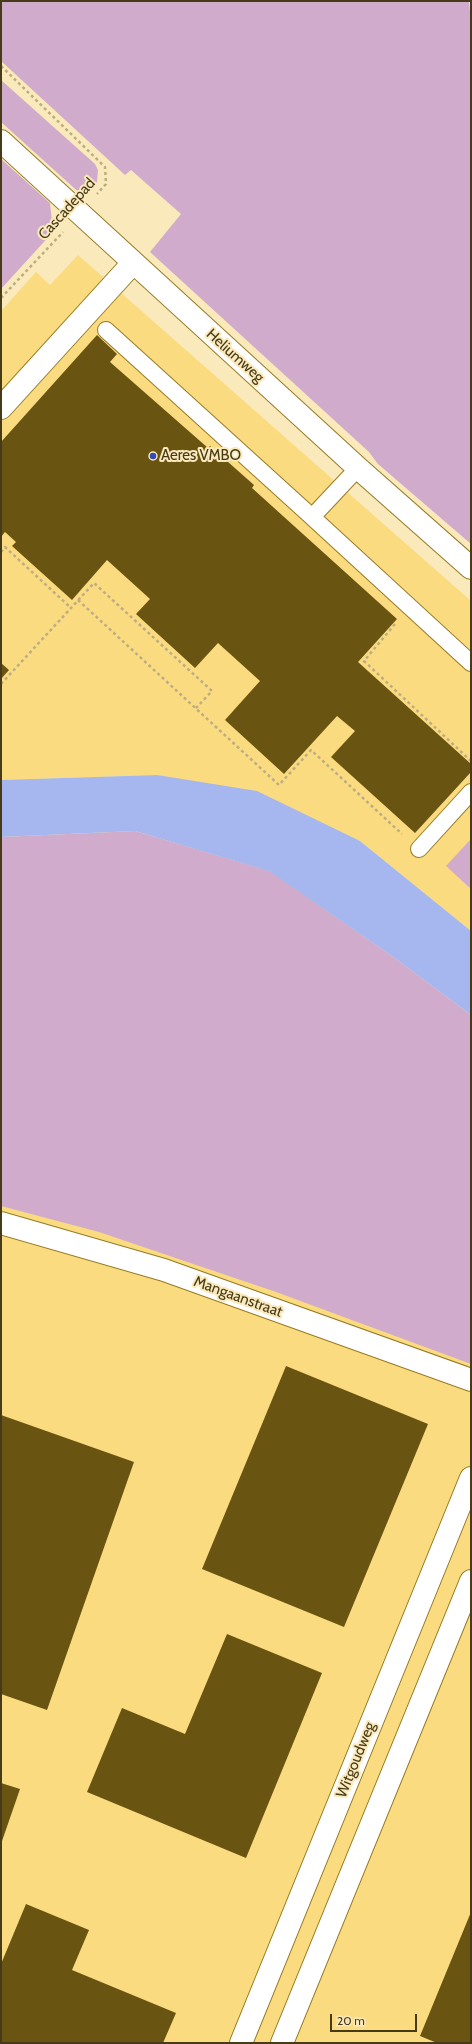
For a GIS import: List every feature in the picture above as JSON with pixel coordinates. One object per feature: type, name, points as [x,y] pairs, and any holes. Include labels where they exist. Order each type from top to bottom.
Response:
[{"type":"street","name":"Heliumweg","points":[[1,141],[358,468],[471,568]]},
{"type":"street","points":[[1,408],[133,263]]},
{"type":"street","name":"Mangaanstraat","points":[[1,1223],[164,1270],[471,1380]]},
{"type":"street","name":"Witgoudweg","points":[[241,2043],[471,1478]]},
{"type":"street","points":[[282,2043],[471,1581]]},
{"type":"lane","points":[[106,330],[471,663]]},
{"type":"lane","points":[[312,517],[358,468]]},
{"type":"lane","points":[[419,849],[471,792]]},
{"type":"path","name":"Cascadepad","points":[[1,66],[105,167],[106,184],[1,298]]},
{"type":"path","points":[[1,552],[5,547],[71,608]]},
{"type":"path","points":[[1,684],[94,583],[212,691],[196,708]]},
{"type":"path","points":[[78,600],[279,785],[312,750],[419,849]]},
{"type":"path","points":[[410,607],[364,661],[471,761]]},
{"type":"shaded area","points":[[1,1],[469,1],[471,22],[471,544],[378,464],[369,452],[150,252],[181,214],[131,170],[125,175],[1,61]]},
{"type":"shaded area","points":[[1,80],[95,164],[98,170],[97,182],[84,197],[1,122]]},
{"type":"shaded area","points":[[1,159],[50,203],[53,232],[1,289]]},
{"type":"shaded area","name":"Aeres VMBO","points":[[78,255],[471,601],[471,931],[360,841],[157,775],[1,780],[1,311],[36,272],[50,285]]},
{"type":"shaded area","points":[[135,831],[270,871],[392,956],[471,1015],[471,1364],[276,1292],[99,1232],[1,1206],[1,837]]},
{"type":"shaded area","points":[[471,839],[471,889],[446,866]]},
{"type":"shaded area","points":[[1,1198],[471,1339],[471,2043],[1,2043]]},
{"type":"water","points":[[157,775],[257,791],[360,841],[471,931],[471,1015],[392,956],[269,871],[135,831],[1,837],[1,780]]},
{"type":"building","points":[[97,335],[117,354],[110,362],[208,448],[210,446],[254,485],[252,488],[397,619],[358,662],[471,764],[471,772],[415,833],[331,757],[355,731],[337,716],[284,774],[225,720],[260,681],[218,643],[195,668],[136,614],[150,599],[107,560],[72,600],[12,546],[16,542],[5,532],[1,537],[1,442]]},
{"type":"building","points":[[1,663],[9,670],[1,679]]},
{"type":"building","points":[[286,1366],[428,1424],[344,1627],[202,1569]]},
{"type":"building","points":[[1,1415],[134,1462],[47,1710],[1,1694]]},
{"type":"building","points":[[227,1634],[322,1673],[246,1858],[87,1792],[122,1708],[185,1734]]},
{"type":"building","points":[[1,1783],[20,1789],[1,1844]]},
{"type":"building","points":[[26,1904],[89,1930],[72,1970],[176,2013],[163,2043],[1,2043],[1,1964]]},
{"type":"building","points":[[471,1912],[471,2043],[437,2043],[420,2036]]},
{"type":"place","name":"Aeres VMBO","points":[[153,456]]}]
